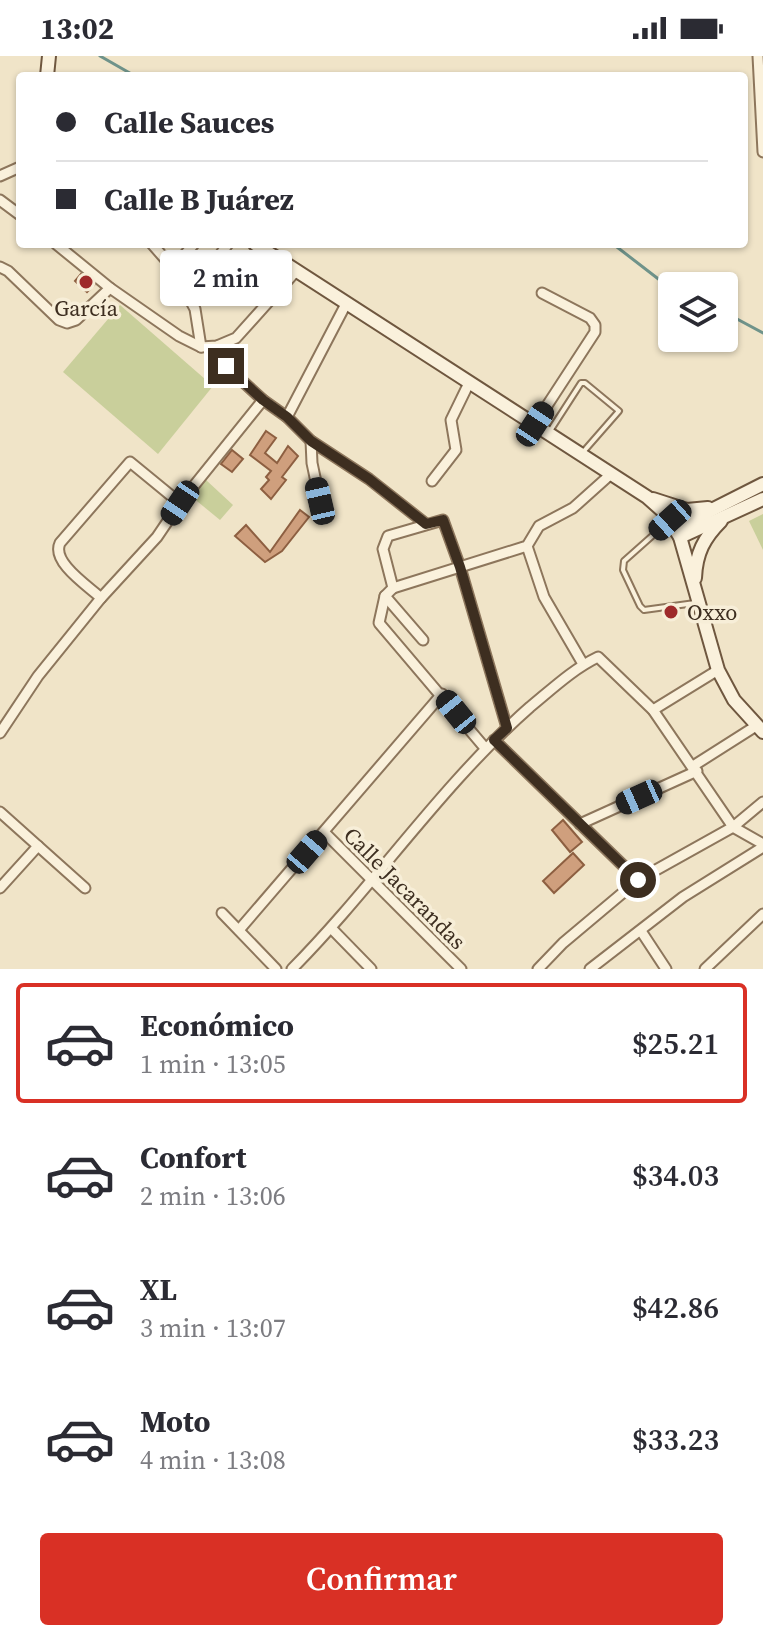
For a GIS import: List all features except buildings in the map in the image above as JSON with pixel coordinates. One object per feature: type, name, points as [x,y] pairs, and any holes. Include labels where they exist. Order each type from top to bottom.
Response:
[{"type":"main road","points":[[261,248],[647,497],[687,510],[732,506],[763,499]]},
{"type":"main road","points":[[675,528],[732,506],[763,484]]},
{"type":"main road","points":[[647,497],[675,528],[718,670],[734,700],[759,729]]},
{"type":"main road","points":[[694,589],[701,545],[732,506]]},
{"type":"street","points":[[758,56],[763,152]]},
{"type":"street","points":[[61,248],[110,288],[179,336],[201,347],[217,346],[236,338],[297,270]]},
{"type":"street","points":[[156,248],[173,268],[195,309],[201,347]]},
{"type":"street","points":[[173,268],[190,248]]},
{"type":"street","points":[[211,267],[225,248]]},
{"type":"street","points":[[0,267],[59,320],[67,323],[76,320],[110,288]]},
{"type":"street","points":[[535,424],[595,332],[590,318],[542,293]]},
{"type":"street","points":[[287,417],[346,304]]},
{"type":"street","points":[[217,346],[226,366],[311,441],[369,479],[426,524]]},
{"type":"street","points":[[432,481],[456,450],[451,420],[469,383]]},
{"type":"street","points":[[0,733],[38,676],[101,598],[157,537],[180,503],[263,400]]},
{"type":"street","points":[[311,441],[320,501]]},
{"type":"street","points":[[101,598],[59,560],[57,549],[60,543],[130,462],[180,503]]},
{"type":"street","points":[[389,592],[527,546],[539,526],[573,508],[611,474]]},
{"type":"street","points":[[485,748],[379,623],[389,592],[384,542],[388,536],[443,520],[460,567],[507,728]]},
{"type":"street","points":[[527,546],[548,605],[583,664]]},
{"type":"street","points":[[389,592],[423,640]]},
{"type":"street","points":[[292,969],[332,929],[485,748],[583,664],[598,657],[653,710],[733,827],[763,846],[683,897],[590,969]]},
{"type":"street","points":[[653,710],[718,670]]},
{"type":"street","points":[[239,930],[442,694]]},
{"type":"street","points":[[580,824],[695,769],[759,729]]},
{"type":"street","points":[[494,740],[638,880]]},
{"type":"street","points":[[538,969],[563,943],[638,880],[733,827],[763,802]]},
{"type":"street","points":[[0,812],[5,821],[85,888]]},
{"type":"street","name":"Calle Jacarandas","points":[[324,832],[461,969]]},
{"type":"street","points":[[0,888],[38,846]]},
{"type":"street","points":[[222,913],[276,969]]},
{"type":"street","points":[[705,969],[763,914]]},
{"type":"street","points":[[332,929],[371,969]]},
{"type":"street","points":[[641,931],[666,969]]},
{"type":"lane","points":[[549,433],[581,383],[585,383],[619,411],[581,454]]},
{"type":"lane","points":[[675,528],[624,561],[623,570],[644,610],[698,602]]},
{"type":"green space","points":[[120,305],[213,386],[158,454],[63,372]]},
{"type":"green space","points":[[206,480],[233,505],[220,520],[192,497]]},
{"type":"green space","points":[[763,514],[763,550],[749,521]]},
{"type":"waterway","points":[[100,56],[128,72]]},
{"type":"waterway","points":[[618,248],[658,279]]},
{"type":"waterway","points":[[738,320],[763,333]]},
{"type":"place","name":"García","points":[[86,282]]},
{"type":"place","name":"Oxxo","points":[[671,612]]},
{"type":"route","points":[[226,366],[311,441],[369,479],[426,524],[443,520],[460,567],[507,728],[494,740],[638,880]]}]
